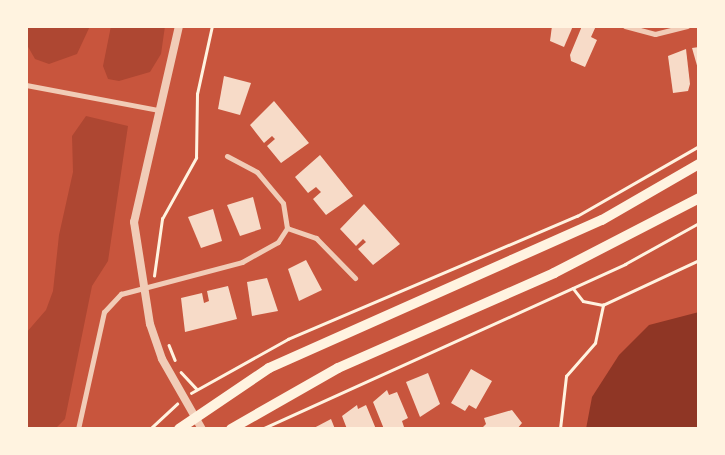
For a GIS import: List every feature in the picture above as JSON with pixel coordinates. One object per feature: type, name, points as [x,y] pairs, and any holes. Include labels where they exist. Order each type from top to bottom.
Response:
[{"type":"main road","points":[[179,429],[195,415],[270,368],[602,220],[699,164]]},
{"type":"main road","points":[[231,429],[338,368],[597,253],[699,198]]},
{"type":"street","points":[[179,26],[158,110],[134,222],[143,285],[162,359],[202,429]]},
{"type":"street","points":[[624,26],[655,34],[687,26]]},
{"type":"street","points":[[26,84],[158,110]]},
{"type":"street","points":[[78,429],[104,312],[121,294],[143,285],[242,262],[278,242],[287,228],[283,203],[257,172],[228,156]]},
{"type":"street","points":[[287,228],[316,238],[355,278]]},
{"type":"path","points":[[154,283],[162,218],[196,158],[197,94],[212,26]]},
{"type":"path","points":[[150,429],[184,398],[197,389],[288,339],[577,216],[699,146]]},
{"type":"path","points":[[262,429],[574,288],[699,222]]},
{"type":"path","points":[[574,288],[583,301],[602,305],[699,260]]},
{"type":"path","points":[[560,429],[566,376],[595,343],[602,305]]},
{"type":"path","points":[[166,338],[180,370],[197,389]]},
{"type":"shaded area","points":[[26,26],[90,26],[77,54],[49,64],[35,59],[27,45]]},
{"type":"shaded area","points":[[111,26],[165,26],[161,54],[150,72],[119,81],[108,79],[103,66]]},
{"type":"shaded area","points":[[86,116],[128,126],[108,261],[92,286],[65,419],[55,429],[26,429],[26,333],[46,310],[53,291],[59,235],[73,172],[72,136]]},
{"type":"shaded area","points":[[699,312],[699,429],[586,429],[592,397],[619,355],[649,325]]},
{"type":"building","points":[[552,26],[573,26],[564,47],[550,41]]},
{"type":"building","points":[[582,26],[596,26],[591,37],[597,40],[585,67],[571,61],[570,55]]},
{"type":"building","points":[[699,47],[699,68],[698,69],[692,48]]},
{"type":"building","points":[[686,49],[690,84],[688,91],[673,93],[668,56]]},
{"type":"building","points":[[224,76],[251,83],[240,115],[218,109]]},
{"type":"building","points":[[274,101],[309,143],[281,163],[267,146],[275,139],[272,136],[264,143],[250,125]]},
{"type":"building","points":[[320,155],[353,196],[326,215],[313,199],[321,192],[316,187],[308,193],[295,177]]},
{"type":"building","points":[[253,197],[261,229],[240,236],[227,205]]},
{"type":"building","points":[[364,204],[400,244],[373,265],[358,249],[366,242],[363,239],[356,246],[340,229]]},
{"type":"building","points":[[213,209],[222,241],[201,248],[188,217]]},
{"type":"building","points":[[306,260],[322,290],[299,301],[288,269]]},
{"type":"building","points":[[267,278],[278,311],[252,316],[247,282]]},
{"type":"building","points":[[228,286],[237,319],[185,332],[181,298],[202,293],[204,303],[209,301],[207,291]]},
{"type":"building","points":[[471,369],[492,381],[476,409],[469,405],[465,411],[451,403]]},
{"type":"building","points":[[428,373],[440,404],[420,417],[406,382]]},
{"type":"building","points":[[387,390],[389,395],[397,392],[408,418],[402,421],[404,427],[384,429],[373,402]]},
{"type":"building","points":[[357,405],[358,409],[366,405],[376,429],[347,429],[342,416]]},
{"type":"building","points":[[512,410],[522,423],[517,429],[481,429],[486,424],[484,418]]},
{"type":"building","points":[[331,419],[335,429],[312,429]]}]
